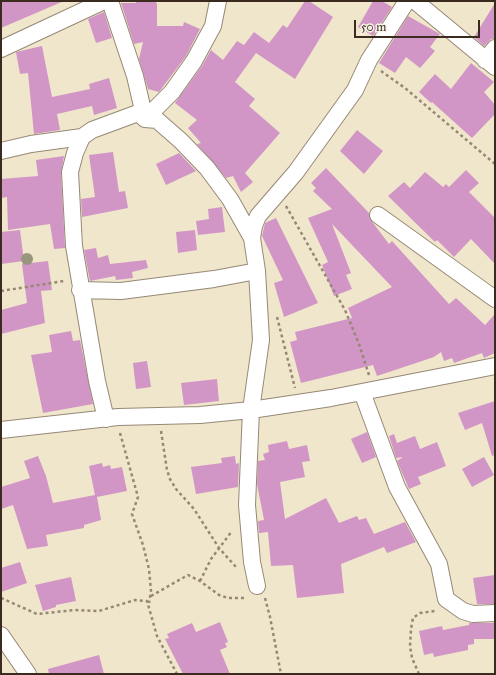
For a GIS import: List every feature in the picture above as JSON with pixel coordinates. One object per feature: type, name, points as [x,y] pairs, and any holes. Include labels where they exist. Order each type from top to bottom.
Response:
[{"type":"street","points":[[1,48],[104,1]]},
{"type":"street","points":[[110,1],[135,76],[144,119]]},
{"type":"street","points":[[144,119],[172,92],[194,61],[213,26],[218,1]]},
{"type":"street","points":[[252,238],[258,216],[296,172],[351,96],[369,60],[407,1]]},
{"type":"street","points":[[415,1],[492,58]]},
{"type":"street","points":[[1,151],[82,137],[92,130],[138,114],[144,119],[157,120],[181,141],[207,168],[230,199],[252,238],[257,271],[261,340],[251,410],[247,505],[253,592]]},
{"type":"street","points":[[82,137],[75,153],[70,182],[74,246],[79,284],[112,418]]},
{"type":"street","points":[[378,214],[495,299]]},
{"type":"street","points":[[79,284],[122,291],[214,279],[257,271]]},
{"type":"street","points":[[1,430],[112,418],[160,415],[200,415],[298,404],[495,366]]},
{"type":"street","points":[[368,390],[397,487],[439,564],[446,599],[462,611],[474,614],[495,613]]},
{"type":"street","points":[[1,635],[28,674]]},
{"type":"path","points":[[369,60],[405,88],[495,164]]},
{"type":"path","points":[[279,192],[345,310],[359,344],[368,390]]},
{"type":"path","points":[[1,291],[79,284]]},
{"type":"path","points":[[276,312],[292,372],[298,404]]},
{"type":"path","points":[[160,415],[166,464],[170,479],[176,489],[194,509],[219,548],[253,592],[264,596],[269,611],[281,674]]},
{"type":"path","points":[[112,418],[122,443],[138,497],[132,514],[147,557],[151,596],[148,603],[157,636],[177,674]]},
{"type":"path","points":[[200,580],[219,548]]},
{"type":"path","points":[[151,596],[184,576],[192,576],[200,580],[219,595],[228,598],[253,592]]},
{"type":"path","points":[[1,598],[37,614],[75,610],[105,610],[135,600],[145,600],[148,603]]},
{"type":"path","points":[[419,674],[412,658],[410,646],[410,628],[413,618],[427,611],[462,611]]},
{"type":"building","points":[[1,1],[64,1],[1,28]]},
{"type":"building","points":[[136,1],[156,1],[157,26],[183,26],[184,22],[200,29],[186,56],[159,92],[148,89],[139,59],[143,42],[134,44],[121,3],[136,3]]},
{"type":"building","points":[[305,1],[309,1],[333,17],[295,79],[256,53],[235,82],[255,99],[249,106],[280,133],[245,173],[253,182],[241,192],[233,176],[226,178],[197,144],[201,143],[188,128],[197,120],[175,103],[202,66],[211,50],[223,60],[237,41],[244,45],[254,32],[269,43],[283,25],[287,28]]},
{"type":"building","points":[[373,1],[382,1],[392,7],[373,36],[358,27]]},
{"type":"building","points":[[495,3],[495,39],[491,39],[484,46],[474,37]]},
{"type":"building","points":[[104,12],[112,38],[96,43],[88,19]]},
{"type":"building","points":[[408,16],[440,34],[430,47],[435,51],[420,68],[406,57],[395,73],[379,63]]},
{"type":"building","points":[[42,46],[52,97],[90,89],[89,84],[109,78],[117,108],[94,115],[92,106],[57,114],[60,130],[34,134],[28,73],[20,74],[16,52]]},
{"type":"building","points":[[471,63],[494,82],[484,92],[495,105],[495,114],[472,138],[419,92],[435,74],[451,89]]},
{"type":"building","points":[[357,130],[383,151],[364,174],[340,151]]},
{"type":"building","points":[[113,152],[119,192],[125,191],[128,208],[82,217],[81,199],[95,197],[89,155]]},
{"type":"building","points":[[179,153],[196,171],[166,185],[156,164]]},
{"type":"building","points":[[64,156],[61,173],[65,248],[54,249],[50,224],[8,230],[7,197],[1,198],[1,179],[38,176],[36,160]]},
{"type":"building","points":[[326,168],[369,213],[370,219],[389,244],[392,241],[449,304],[456,298],[485,325],[495,314],[495,353],[484,358],[482,353],[454,363],[452,358],[444,361],[441,352],[434,357],[377,376],[373,365],[301,383],[290,342],[297,340],[295,332],[352,318],[348,308],[392,287],[332,224],[351,273],[346,275],[352,289],[334,296],[322,265],[328,262],[308,218],[332,209],[313,191],[316,188],[311,183]]},
{"type":"building","points":[[466,170],[479,183],[469,192],[495,218],[495,264],[471,239],[454,257],[437,240],[435,242],[388,196],[404,182],[410,188],[425,172],[443,187],[446,184],[449,187]]},
{"type":"building","points":[[222,207],[225,232],[198,235],[196,221],[209,219],[208,209]]},
{"type":"building","points":[[276,218],[318,303],[284,317],[274,283],[283,280],[262,236],[265,223]]},
{"type":"building","points":[[20,230],[24,261],[1,264],[1,232]]},
{"type":"building","points":[[195,230],[197,250],[178,253],[176,232]]},
{"type":"building","points":[[96,248],[98,258],[108,255],[110,264],[146,260],[148,268],[132,272],[133,278],[116,280],[115,276],[90,281],[84,250]]},
{"type":"building","points":[[48,261],[52,290],[41,291],[45,323],[1,334],[1,310],[27,303],[22,264]]},
{"type":"building","points":[[71,331],[73,341],[80,340],[93,404],[43,413],[31,355],[52,352],[49,335]]},
{"type":"building","points":[[147,361],[151,387],[136,389],[133,363]]},
{"type":"building","points":[[217,379],[219,401],[184,405],[181,383]]},
{"type":"building","points":[[495,401],[495,455],[492,456],[482,423],[465,430],[458,413]]},
{"type":"building","points":[[367,432],[376,457],[362,463],[351,439]]},
{"type":"building","points":[[394,434],[397,443],[415,436],[420,449],[437,442],[446,466],[418,477],[421,484],[409,489],[397,461],[403,457],[396,458],[389,436]]},
{"type":"building","points":[[287,441],[289,449],[307,445],[310,461],[302,462],[305,477],[280,482],[285,519],[326,498],[339,523],[357,516],[359,520],[366,518],[374,534],[405,522],[416,542],[387,553],[384,547],[341,564],[344,593],[297,598],[293,565],[271,566],[268,532],[259,533],[258,521],[264,520],[257,484],[258,461],[265,460],[263,454],[269,452],[268,445]]},
{"type":"building","points":[[38,456],[46,476],[53,503],[95,495],[89,466],[102,463],[103,467],[110,465],[111,469],[122,467],[127,491],[97,497],[101,520],[84,525],[84,528],[46,535],[48,546],[27,549],[13,505],[1,509],[1,487],[30,478],[24,461]]},
{"type":"building","points":[[235,456],[236,464],[239,463],[238,487],[196,494],[191,467],[222,463],[221,458]]},
{"type":"building","points":[[484,457],[494,475],[472,487],[462,469]]},
{"type":"building","points":[[20,562],[27,583],[1,592],[1,568]]},
{"type":"building","points":[[495,575],[495,604],[477,604],[473,578]]},
{"type":"building","points":[[71,577],[76,601],[56,605],[56,607],[43,611],[35,585]]},
{"type":"building","points":[[220,622],[228,642],[225,643],[227,647],[220,650],[230,674],[183,674],[165,639],[169,638],[167,634],[192,623],[196,632]]},
{"type":"building","points":[[469,623],[495,623],[495,639],[474,639],[474,644],[468,645],[468,650],[434,657],[433,653],[424,655],[419,631],[442,626],[443,630],[469,625]]},
{"type":"building","points":[[99,655],[104,674],[49,674],[48,669]]}]
